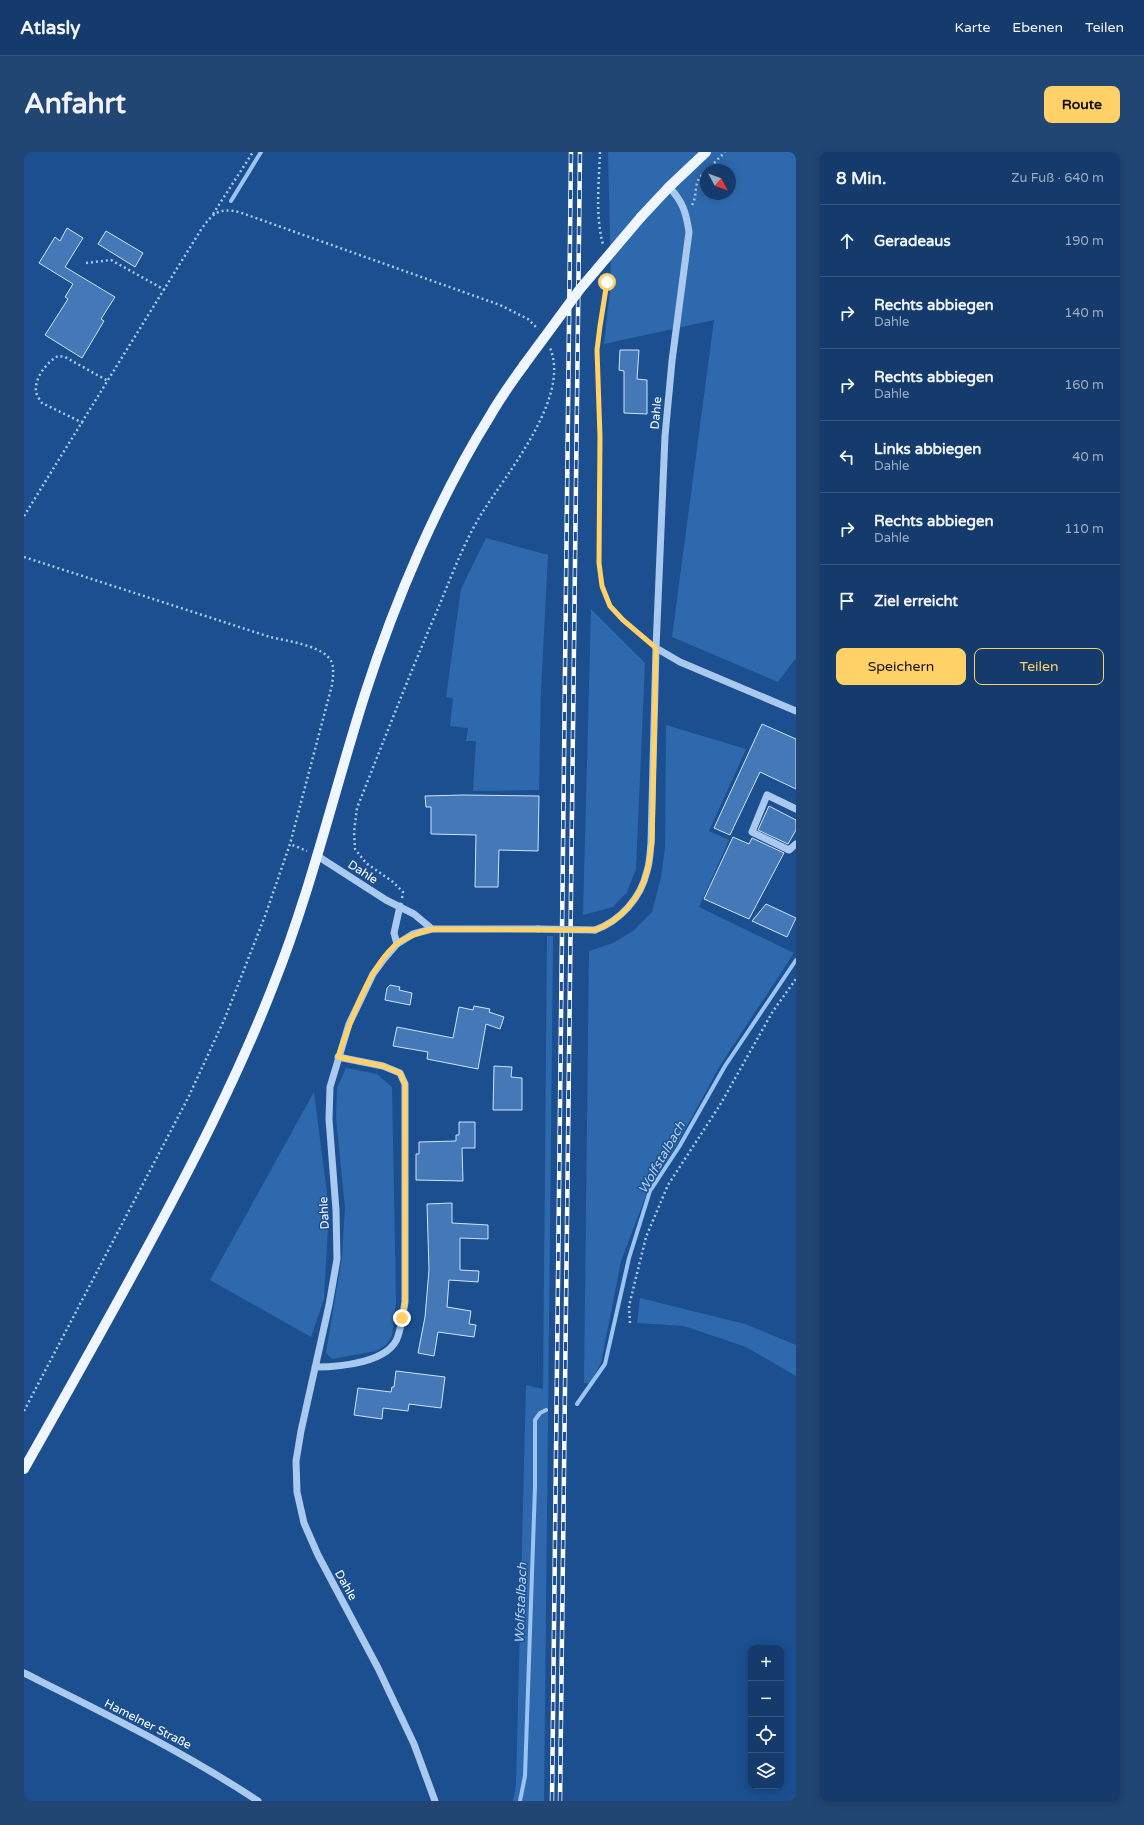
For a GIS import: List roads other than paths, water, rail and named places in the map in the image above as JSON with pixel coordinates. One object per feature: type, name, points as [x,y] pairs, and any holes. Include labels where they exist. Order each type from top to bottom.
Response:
[{"type":"main road","points":[[24,1470],[148,1245],[219,1112],[250,1044],[275,982],[366,693],[398,603],[434,518],[490,415],[524,365],[580,289],[641,217],[669,187],[706,152]]},
{"type":"street","name":"Dahle","points":[[435,1801],[411,1737],[375,1662],[318,1555],[304,1523],[297,1492],[296,1461],[329,1306],[337,1259],[336,1210],[329,1119],[330,1087],[349,1024],[373,974],[397,944],[413,934],[432,929],[595,930],[607,926],[622,914],[637,896],[647,872],[652,843],[656,648],[665,436],[672,361],[688,232],[686,213],[680,198],[669,187]]},
{"type":"street","points":[[656,648],[680,662],[796,711]]},
{"type":"street","points":[[796,809],[767,795],[752,832],[789,850],[796,844]]},
{"type":"street","name":"Dahle","points":[[316,855],[386,900],[414,914],[432,929]]},
{"type":"street","points":[[397,944],[394,933],[400,906]]},
{"type":"street","points":[[315,1367],[330,1367],[375,1358],[389,1350],[398,1337],[405,1302],[405,1084],[400,1073],[383,1066],[338,1057]]},
{"type":"street","name":"Hamelner Straße","points":[[24,1673],[181,1753],[258,1801]]},
{"type":"waterway","points":[[231,201],[261,152]]},
{"type":"waterway","name":"Wolfstalbach","points":[[577,1404],[605,1364],[629,1258],[650,1191],[679,1147],[725,1066],[796,960]]},
{"type":"waterway","name":"Wolfstalbach","points":[[520,1801],[525,1776],[535,1487],[535,1420],[540,1413],[546,1410]]},
{"type":"railway","points":[[552,1801],[571,152]]},
{"type":"railway","points":[[560,1801],[580,152]]}]
